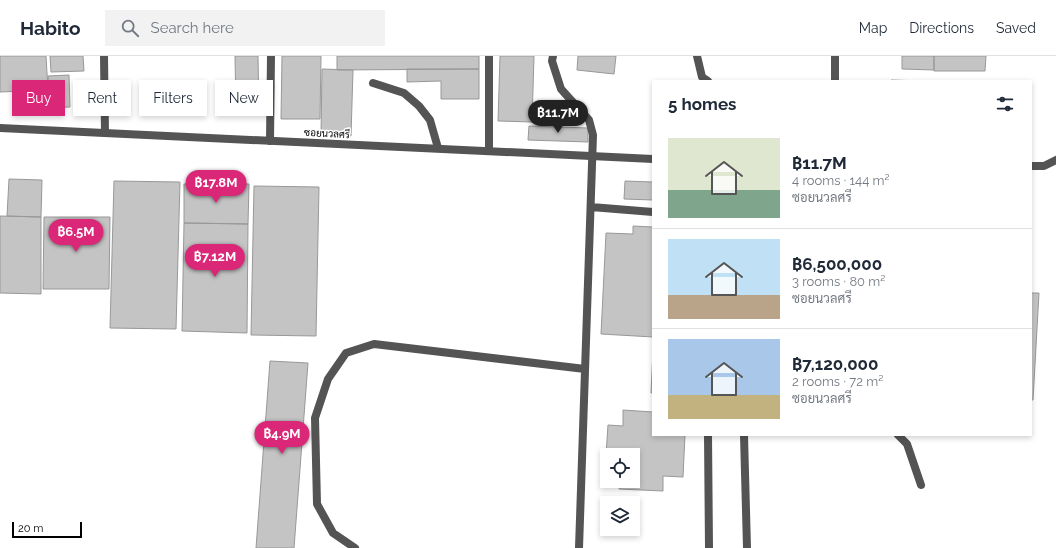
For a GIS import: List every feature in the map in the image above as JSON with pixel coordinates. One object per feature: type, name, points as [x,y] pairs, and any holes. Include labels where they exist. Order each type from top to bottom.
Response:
[{"type":"street","points":[[104,56],[105,133]]},
{"type":"street","points":[[270,141],[271,56]]},
{"type":"street","points":[[489,56],[489,151]]},
{"type":"street","points":[[553,56],[552,61],[561,89],[589,120],[593,135],[579,548]]},
{"type":"street","points":[[697,56],[702,77],[706,80]]},
{"type":"street","points":[[835,56],[835,80]]},
{"type":"street","points":[[373,83],[404,94],[419,106],[430,120],[438,148]]},
{"type":"street","name":"ซอยนวลศรี","points":[[0,128],[652,159]]},
{"type":"street","points":[[1032,166],[1044,166],[1056,160]]},
{"type":"street","points":[[591,207],[652,212]]},
{"type":"street","points":[[355,548],[333,533],[317,504],[315,418],[328,379],[346,353],[374,344],[586,369]]},
{"type":"street","points":[[708,436],[709,548]]},
{"type":"street","points":[[744,436],[747,548]]},
{"type":"street","points":[[899,436],[907,444],[921,485]]},
{"type":"building","points":[[0,56],[46,56],[47,80],[12,80],[12,92],[0,92]]},
{"type":"building","points":[[50,56],[83,56],[84,71],[51,72]]},
{"type":"building","points":[[235,56],[258,56],[258,80],[235,80]]},
{"type":"building","points":[[282,56],[321,56],[320,119],[281,119]]},
{"type":"building","points":[[337,56],[479,56],[479,69],[337,70]]},
{"type":"building","points":[[500,56],[534,56],[532,122],[498,121]]},
{"type":"building","points":[[578,56],[616,56],[614,74],[577,70]]},
{"type":"building","points":[[902,56],[934,56],[934,70],[902,69]]},
{"type":"building","points":[[934,56],[986,56],[985,71],[934,71]]},
{"type":"building","points":[[322,69],[353,70],[351,136],[321,135]]},
{"type":"building","points":[[407,69],[479,69],[479,99],[441,99],[441,81],[407,82]]},
{"type":"building","points":[[69,75],[70,107],[65,107],[65,80],[48,80],[48,76]]},
{"type":"building","points":[[529,126],[588,128],[588,142],[528,140]]},
{"type":"building","points":[[9,179],[42,180],[41,217],[7,216]]},
{"type":"building","points":[[114,181],[180,182],[176,329],[110,328]]},
{"type":"building","points":[[625,181],[652,182],[652,200],[624,199]]},
{"type":"building","points":[[184,184],[249,184],[248,224],[184,223]]},
{"type":"building","points":[[254,186],[319,187],[316,336],[251,335]]},
{"type":"building","points":[[0,216],[41,217],[41,294],[0,293]]},
{"type":"building","points":[[44,217],[110,217],[109,289],[43,289]]},
{"type":"building","points":[[184,223],[248,224],[247,333],[182,331]]},
{"type":"building","points":[[633,226],[652,227],[652,337],[601,334],[606,233],[633,234]]},
{"type":"building","points":[[1032,293],[1039,293],[1033,400]]},
{"type":"building","points":[[270,361],[308,363],[294,548],[256,548]]},
{"type":"building","points":[[652,372],[652,393],[651,393]]},
{"type":"building","points":[[623,410],[652,412],[652,436],[685,436],[683,477],[663,476],[663,491],[619,489],[640,488],[640,448],[606,448],[608,425],[623,426]]}]
